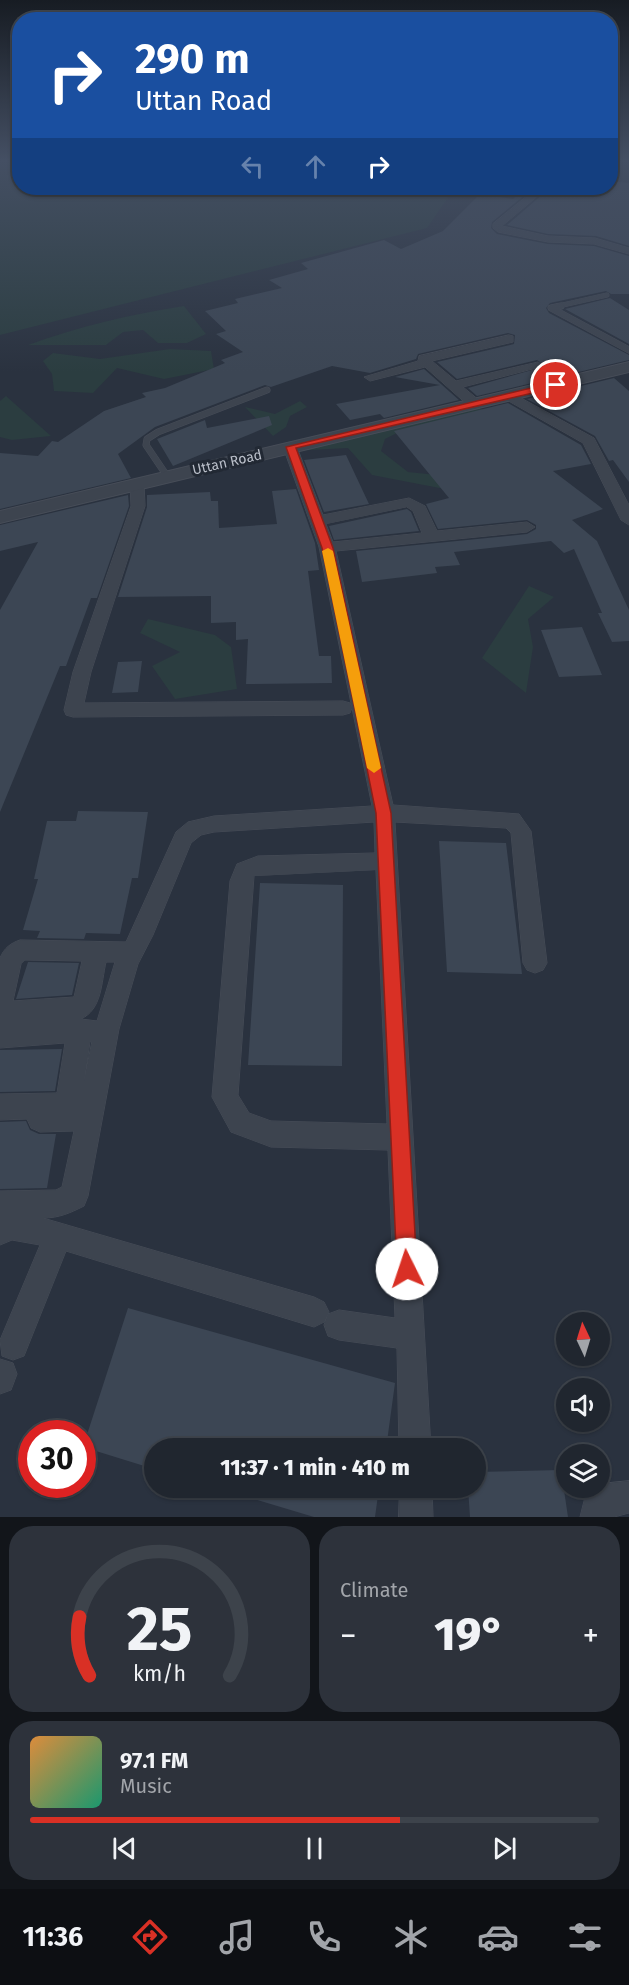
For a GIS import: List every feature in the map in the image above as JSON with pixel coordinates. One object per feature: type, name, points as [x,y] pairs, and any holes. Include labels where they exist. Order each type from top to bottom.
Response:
[{"type":"street","points":[[502,230],[548,239],[595,240],[629,251]]},
{"type":"street","points":[[475,404],[423,359],[508,339]]},
{"type":"street","points":[[370,377],[425,363]]},
{"type":"street","points":[[453,386],[538,366]]},
{"type":"street","name":"Uttan Road","points":[[0,517],[629,367]]},
{"type":"street","points":[[510,396],[589,441],[629,520]]},
{"type":"street","points":[[290,447],[327,548],[384,813],[415,1438]]},
{"type":"street","points":[[137,484],[138,506],[82,672],[72,710],[343,708]]},
{"type":"street","points":[[318,521],[409,502],[420,509],[431,536]]},
{"type":"street","points":[[327,548],[527,527]]},
{"type":"street","points":[[0,1205],[58,1204],[74,1196],[107,1029],[131,952],[142,934],[183,838],[195,828],[214,824],[384,813],[512,820],[520,831],[535,963]]},
{"type":"street","points":[[388,861],[258,865],[245,870],[241,881],[225,1096],[240,1123],[271,1134],[399,1137]]},
{"type":"street","points":[[96,952],[85,1004],[75,1010],[2,1013],[0,1005],[10,959],[20,950],[131,952]]},
{"type":"street","points":[[0,1036],[107,1029]]},
{"type":"street","points":[[0,1107],[59,1106],[68,1103],[79,1031]]},
{"type":"street","points":[[0,1119],[88,1118]]},
{"type":"street","points":[[0,1231],[12,1226],[58,1235],[326,1318],[411,1335]]},
{"type":"street","points":[[13,1345],[58,1235]]},
{"type":"street","points":[[597,1517],[599,1501],[629,1497]]},
{"type":"street","points":[[416,1498],[416,1517]]},
{"type":"lane","points":[[607,295],[551,308],[629,350]]},
{"type":"lane","points":[[168,476],[146,445],[147,439],[158,432],[267,390]]},
{"type":"shaded area","points":[[0,230],[420,230],[0,335]]},
{"type":"shaded area","points":[[184,306],[206,334],[187,343],[158,343],[143,330],[123,332],[106,345],[28,345],[105,322]]},
{"type":"shaded area","points":[[170,349],[211,351],[214,369],[164,379],[117,368],[93,393],[54,391],[52,374],[43,361],[53,353],[100,359]]},
{"type":"shaded area","points":[[6,396],[51,436],[12,440],[0,437],[0,401]]},
{"type":"shaded area","points":[[300,401],[307,407],[290,416],[286,427],[273,436],[245,407],[275,414]]},
{"type":"shaded area","points":[[476,407],[487,411],[405,429],[385,439],[381,451],[408,472],[447,476],[455,491],[372,475],[348,448],[292,451]]},
{"type":"shaded area","points":[[529,586],[554,597],[528,619],[533,647],[526,693],[482,658]]},
{"type":"shaded area","points":[[148,619],[215,635],[231,647],[237,689],[175,699],[152,666],[180,652],[140,633]]},
{"type":"building","points":[[493,230],[497,234],[548,244],[594,246],[629,256],[629,294],[611,294],[606,291],[550,303],[546,308],[549,313],[629,355],[629,360],[477,396],[468,388],[546,366],[537,360],[457,379],[437,362],[514,344],[515,335],[508,333],[418,354],[416,359],[370,373],[332,366],[271,387],[265,385],[155,427],[118,454],[131,478],[0,509],[0,453],[38,456],[52,441],[58,442],[104,411],[146,397],[142,393],[165,388],[225,363],[221,360],[243,352],[216,334],[226,331],[205,311],[238,303],[235,299],[282,288],[269,280],[308,269],[301,263],[384,240],[401,249],[443,231]]},
{"type":"building","points":[[529,230],[629,230],[629,246],[596,236],[548,234]]},
{"type":"building","points":[[610,298],[629,310],[629,344],[565,309]]},
{"type":"building","points":[[424,369],[459,400],[384,418],[380,414],[350,420],[336,404],[440,385],[395,377]]},
{"type":"building","points":[[614,378],[629,391],[629,482],[613,460],[609,461],[595,436],[527,399]]},
{"type":"building","points":[[508,403],[581,445],[591,464],[553,471],[603,509],[572,520],[597,541],[629,610],[629,641],[612,642],[598,613],[602,613],[574,549],[564,553],[551,541],[454,552],[460,565],[435,567],[437,573],[362,582],[356,551],[527,534],[536,529],[536,525],[527,520],[438,529],[426,504],[449,498],[394,431]]},
{"type":"building","points":[[269,416],[272,425],[173,466],[157,439],[205,420],[207,428]]},
{"type":"building","points":[[346,455],[369,504],[324,512],[304,460]]},
{"type":"building","points":[[296,489],[315,543],[319,570],[308,571],[319,656],[331,656],[332,683],[246,684],[248,639],[236,640],[236,622],[211,623],[211,596],[118,597],[147,507],[147,495],[210,492],[211,501],[218,501],[219,528],[277,524],[272,491]]},
{"type":"building","points":[[128,495],[129,506],[97,598],[91,598],[66,666],[60,666],[0,812],[0,610],[38,542],[0,551],[0,525]]},
{"type":"building","points":[[407,509],[411,512],[419,531],[334,540],[329,526]]},
{"type":"building","points":[[582,627],[602,675],[559,677],[541,630]]},
{"type":"building","points":[[142,661],[138,692],[112,693],[118,662]]},
{"type":"building","points":[[78,811],[148,812],[138,878],[132,878],[120,934],[86,933],[84,939],[37,938],[40,931],[23,930],[38,879],[34,879],[47,821],[76,821]]},
{"type":"building","points":[[439,841],[506,843],[522,974],[447,972]]},
{"type":"building","points":[[260,883],[343,885],[342,1066],[248,1065]]},
{"type":"building","points":[[28,962],[79,963],[72,995],[16,999]]},
{"type":"building","points":[[62,1049],[55,1091],[0,1092],[0,1050]]},
{"type":"building","points":[[26,1121],[30,1130],[39,1134],[56,1134],[47,1188],[0,1189],[0,1122]]},
{"type":"building","points":[[128,1308],[395,1383],[388,1438],[144,1438],[144,1466],[96,1451],[96,1420],[92,1420]]},
{"type":"building","points":[[556,1470],[556,1498],[565,1498],[568,1517],[470,1517],[469,1498],[486,1498],[486,1472]]},
{"type":"building","points":[[251,1498],[378,1498],[375,1517],[314,1517]]},
{"type":"slow traffic","points":[[328,551],[374,768]]},
{"type":"route","points":[[407,1269],[384,813],[327,548],[290,447],[556,385]]}]
